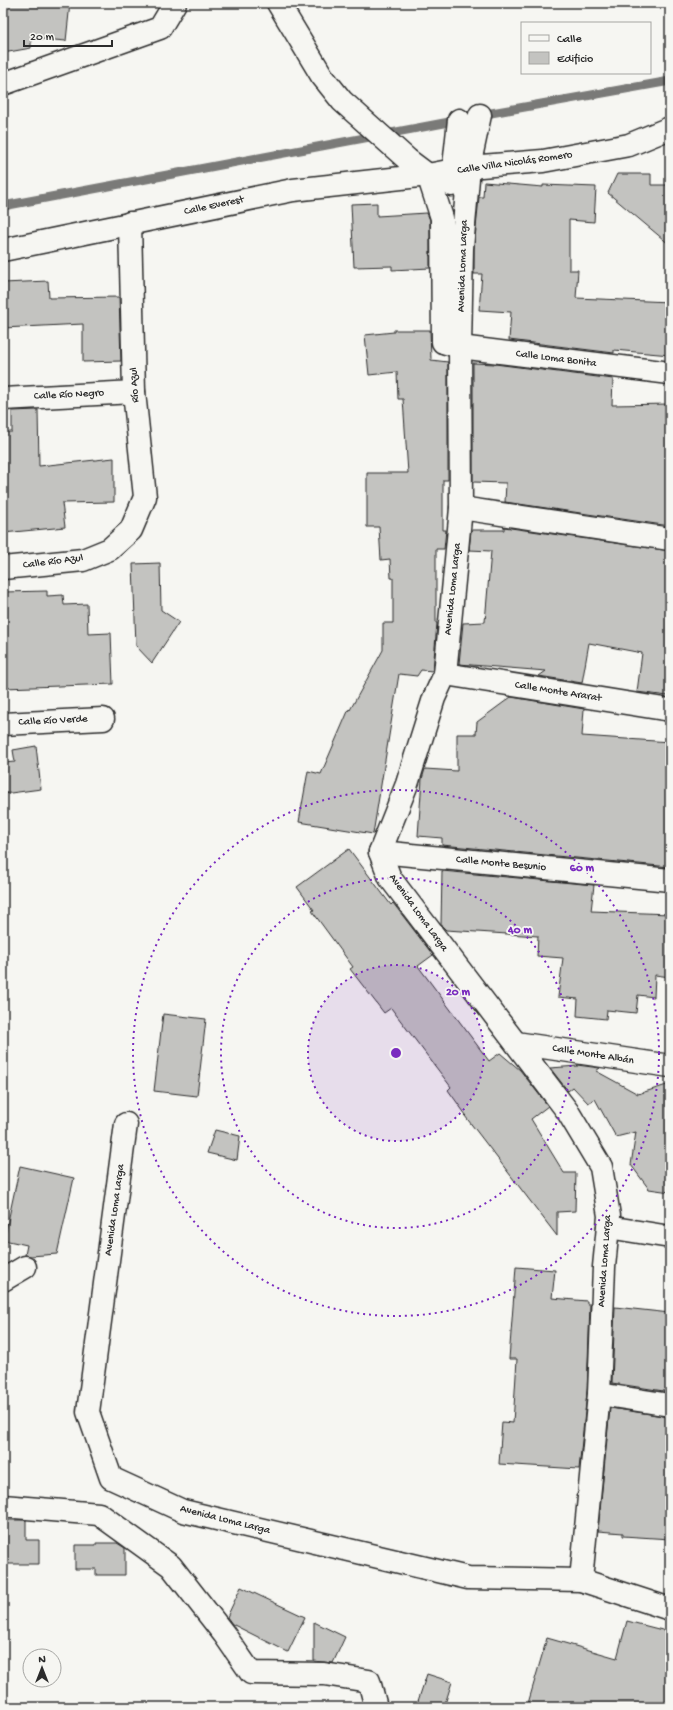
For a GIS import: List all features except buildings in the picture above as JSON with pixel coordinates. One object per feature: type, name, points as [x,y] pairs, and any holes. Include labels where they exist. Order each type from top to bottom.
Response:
[{"type":"street","points":[[3,84],[160,28],[175,3]]},
{"type":"street","points":[[278,3],[322,76],[342,101],[408,160],[428,175]]},
{"type":"street","name":"Avenida Loma Larga","points":[[452,344],[462,248],[461,169],[470,118]]},
{"type":"street","name":"Calle Villa Nicolás Romero","points":[[428,175],[461,169],[543,161],[629,145],[670,128]]},
{"type":"street","name":"Avenida Loma Larga","points":[[428,175],[442,218],[452,344],[461,508],[445,674],[434,698],[407,784],[380,852],[390,878],[568,1112],[601,1167],[610,1216],[604,1266],[599,1394],[581,1580]]},
{"type":"street","name":"Calle Everest","points":[[3,250],[293,190],[428,175]]},
{"type":"street","name":"Río Azul","points":[[121,539],[131,530],[145,497],[134,392],[130,223]]},
{"type":"street","name":"Calle Loma Bonita","points":[[452,344],[670,373]]},
{"type":"street","name":"Calle Río Negro","points":[[3,399],[134,392]]},
{"type":"street","points":[[461,508],[670,539]]},
{"type":"street","name":"Calle Río Azul","points":[[3,568],[83,560],[110,549],[121,539]]},
{"type":"street","name":"Calle Monte Ararat","points":[[445,674],[670,710]]},
{"type":"street","name":"Calle Río Verde","points":[[3,724],[103,719]]},
{"type":"street","name":"Calle Monte Besunio","points":[[380,852],[670,880]]},
{"type":"street","name":"Calle Monte Albán","points":[[516,1043],[670,1066]]},
{"type":"street","name":"Avenida Loma Larga","points":[[126,1124],[88,1412],[111,1478],[183,1511],[468,1578],[581,1580],[670,1609]]},
{"type":"street","points":[[608,1227],[670,1237]]},
{"type":"street","points":[[3,1280],[26,1268]]},
{"type":"street","points":[[599,1394],[670,1405]]},
{"type":"street","points":[[3,1506],[99,1514],[170,1566],[224,1634],[251,1673],[324,1674],[369,1681],[376,1707]]},
{"type":"waterway","points":[[480,115],[670,81]]},
{"type":"waterway","points":[[3,206],[460,120]]}]
